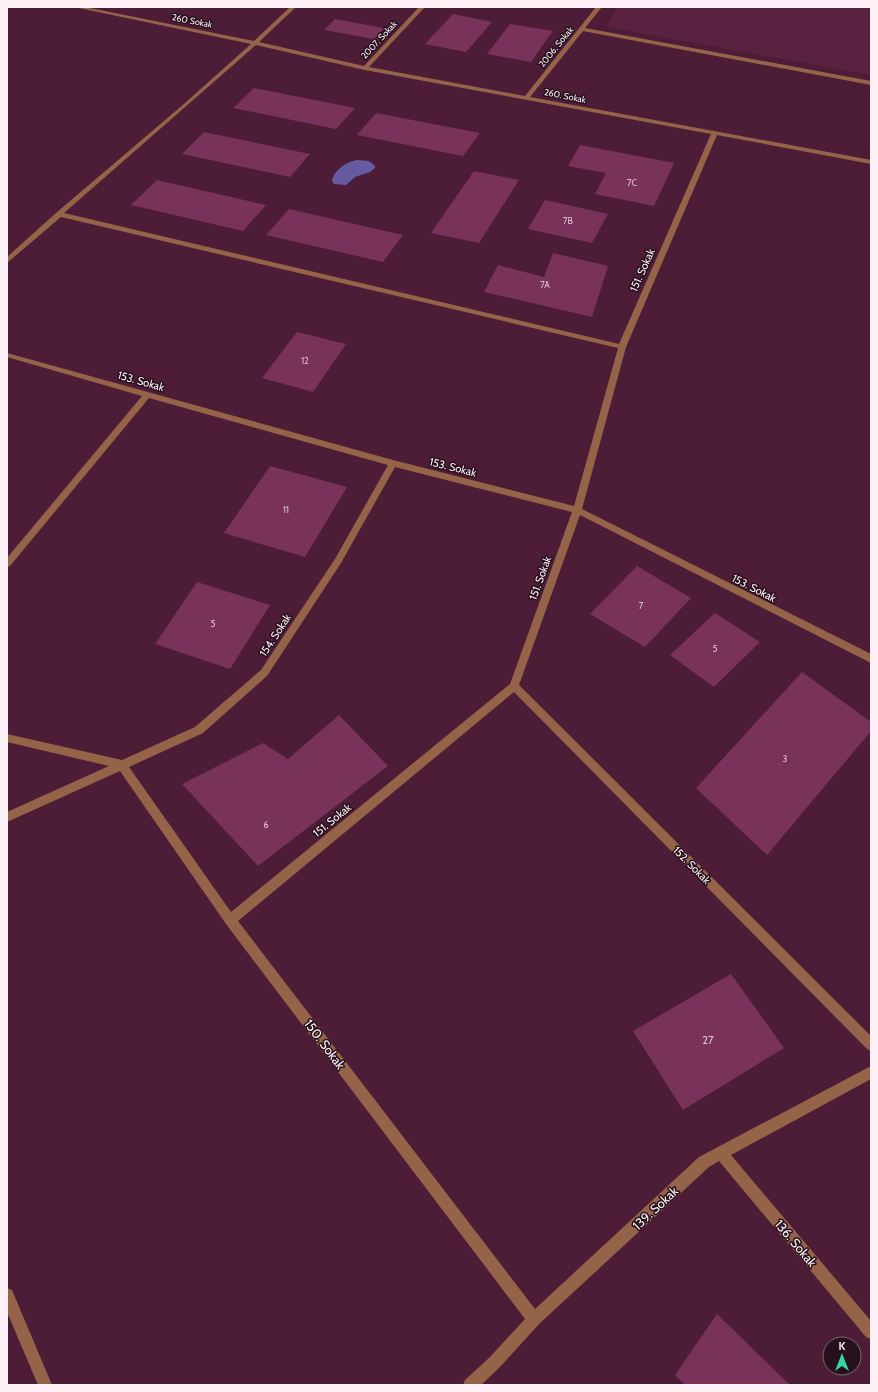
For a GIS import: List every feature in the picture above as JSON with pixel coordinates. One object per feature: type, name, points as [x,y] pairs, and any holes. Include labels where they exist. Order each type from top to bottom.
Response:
[{"type":"street","name":"260 Sokak","points":[[77,7],[256,43]]},
{"type":"street","points":[[7,261],[58,214],[256,43],[293,7]]},
{"type":"street","name":"2007. Sokak","points":[[365,68],[422,7]]},
{"type":"street","name":"2006. Sokak","points":[[526,98],[599,7]]},
{"type":"street","points":[[582,29],[871,83]]},
{"type":"street","name":"260. Sokak","points":[[256,43],[365,68],[871,162]]},
{"type":"street","name":"151. Sokak","points":[[230,920],[514,686],[577,510],[622,347],[715,133]]},
{"type":"street","points":[[58,214],[622,347]]},
{"type":"street","name":"153. Sokak","points":[[7,355],[393,463],[577,510],[871,659]]},
{"type":"street","points":[[7,564],[148,394]]},
{"type":"street","name":"154. Sokak","points":[[7,817],[121,764],[199,730],[264,673],[338,561],[393,463]]},
{"type":"street","name":"152. Sokak","points":[[514,686],[871,1044]]},
{"type":"street","points":[[7,738],[121,764]]},
{"type":"street","name":"150. Sokak","points":[[121,764],[230,920],[534,1319]]},
{"type":"street","name":"139. Sokak","points":[[470,1385],[495,1362],[534,1319],[704,1162],[871,1072]]},
{"type":"street","name":"136. Sokak","points":[[721,1153],[871,1332]]},
{"type":"street","points":[[7,1295],[45,1385]]},
{"type":"shaded area","points":[[618,7],[871,7],[871,75],[606,27]]},
{"type":"shaded area","points":[[357,160],[369,161],[375,166],[375,168],[370,172],[355,177],[346,185],[334,184],[332,181],[335,173],[345,165]]},
{"type":"building","points":[[453,14],[492,22],[466,52],[425,44]]},
{"type":"building","points":[[335,19],[384,28],[374,39],[324,30]]},
{"type":"building","points":[[510,24],[553,31],[531,62],[487,54]]},
{"type":"building","points":[[254,88],[355,108],[336,129],[233,108]]},
{"type":"building","points":[[376,113],[480,133],[463,156],[357,135]]},
{"type":"building","points":[[204,132],[310,154],[290,177],[182,154]]},
{"type":"building","points":[[580,145],[674,163],[654,206],[595,194],[606,173],[568,166]]},
{"type":"building","points":[[474,171],[519,180],[479,243],[431,233]]},
{"type":"building","points":[[157,180],[266,205],[243,231],[131,205]]},
{"type":"building","points":[[545,200],[608,214],[592,243],[528,229]]},
{"type":"building","points":[[289,209],[403,235],[383,262],[266,235]]},
{"type":"building","points":[[553,253],[608,266],[592,317],[484,292],[498,265],[544,277]]},
{"type":"building","points":[[297,332],[346,344],[313,392],[262,378]]},
{"type":"building","points":[[270,466],[347,487],[305,557],[224,533]]},
{"type":"building","points":[[637,566],[691,598],[645,647],[590,614]]},
{"type":"building","points":[[197,582],[270,605],[230,669],[155,644]]},
{"type":"building","points":[[715,613],[760,642],[714,687],[670,655]]},
{"type":"building","points":[[802,672],[871,722],[871,731],[767,855],[696,788]]},
{"type":"building","points":[[339,715],[388,766],[258,866],[182,784],[263,743],[288,759]]},
{"type":"building","points":[[731,974],[784,1048],[683,1110],[633,1031]]},
{"type":"building","points":[[717,1314],[790,1385],[685,1385],[675,1375]]}]
